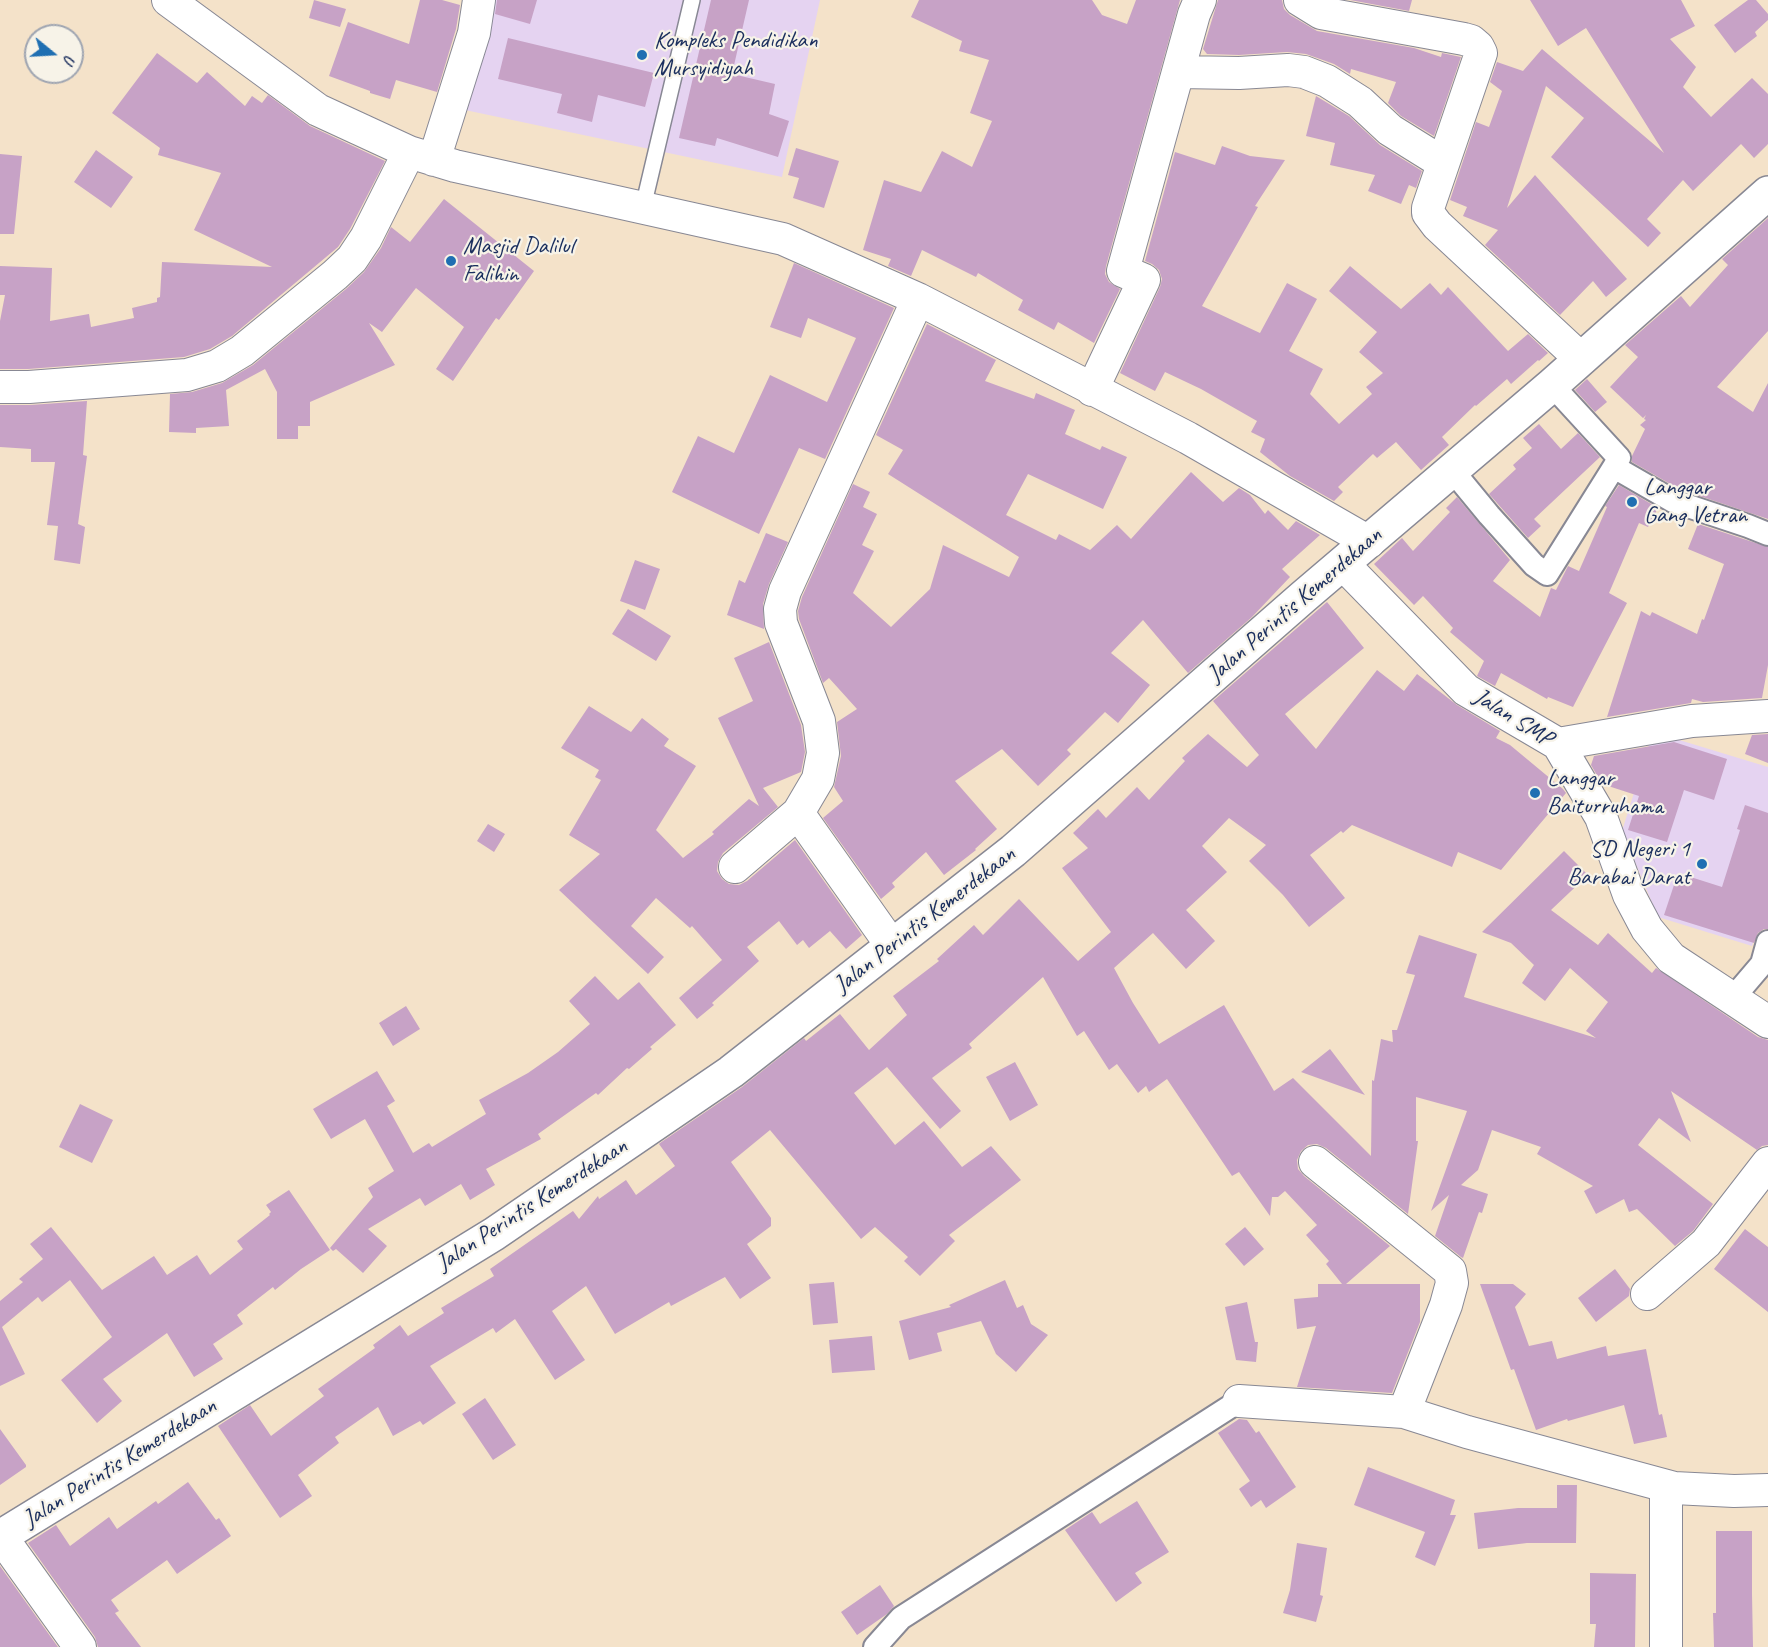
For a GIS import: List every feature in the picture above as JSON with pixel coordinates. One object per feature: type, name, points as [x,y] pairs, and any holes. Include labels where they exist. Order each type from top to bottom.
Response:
[{"type":"main road","name":"Jalan Perintis Kemerdekaan","points":[[0,1536],[494,1234],[731,1072],[1012,851],[1552,385],[1768,193]]},
{"type":"street","points":[[168,0],[318,110],[422,156],[455,166],[783,238],[918,299],[1188,438],[1369,542]]},
{"type":"street","points":[[0,387],[29,387],[187,375],[217,366],[242,351],[335,275],[352,258],[422,156],[474,33],[479,0]]},
{"type":"street","points":[[1092,390],[1144,280],[1124,271],[1194,14],[1200,0]]},
{"type":"street","points":[[1300,0],[1321,13],[1464,39],[1478,47],[1481,53],[1428,207],[1428,213],[1431,219],[1581,359]]},
{"type":"street","points":[[1179,72],[1239,73],[1288,70],[1304,72],[1327,81],[1360,102],[1390,130],[1443,163]]},
{"type":"street","points":[[735,867],[798,813],[818,779],[823,753],[819,721],[781,624],[780,609],[790,580],[918,299]]},
{"type":"street","points":[[1452,470],[1534,565],[1547,574],[1619,458],[1552,385]]},
{"type":"street","points":[[1614,468],[1673,501],[1768,534]]},
{"type":"street","name":"Jalan SMP","points":[[1342,564],[1466,690],[1558,744],[1601,817],[1629,895],[1647,929],[1671,958],[1768,1022]]},
{"type":"street","points":[[1558,744],[1692,721],[1768,716]]},
{"type":"street","points":[[798,813],[892,946]]},
{"type":"street","points":[[1733,998],[1762,964],[1768,942]]},
{"type":"street","points":[[1315,1162],[1450,1271],[1452,1283],[1446,1305],[1404,1412]]},
{"type":"street","points":[[1647,1294],[1706,1244],[1768,1163]]},
{"type":"street","points":[[876,1647],[901,1618],[1239,1401],[1404,1412],[1467,1432],[1674,1488],[1768,1490]]},
{"type":"street","points":[[1666,1486],[1666,1647]]},
{"type":"street","points":[[0,1536],[81,1647]]},
{"type":"lane","points":[[643,207],[692,0]]},
{"type":"shaded area","name":"Kompleks Pendidikan Mursyidiyah","points":[[488,0],[820,0],[782,177],[465,110]]},
{"type":"shaded area","name":"SD Negeri 1 Barabai Darat","points":[[1653,732],[1768,767],[1768,896],[1752,946],[1658,917],[1622,831]]},
{"type":"building","points":[[314,0],[346,9],[340,27],[309,18]]},
{"type":"building","points":[[420,0],[442,0],[460,5],[456,29],[437,92],[396,80],[390,99],[329,76],[348,22],[409,44]]},
{"type":"building","points":[[497,0],[537,0],[530,24],[495,14]]},
{"type":"building","points":[[711,0],[749,0],[732,74],[775,84],[769,114],[789,121],[778,157],[717,138],[715,146],[679,138]]},
{"type":"building","points":[[919,0],[1092,0],[1102,15],[1127,24],[1136,0],[1180,0],[1106,266],[1105,274],[1109,282],[1120,289],[1094,343],[1058,322],[1054,330],[1018,310],[1023,300],[978,273],[976,277],[922,250],[911,276],[888,266],[891,259],[863,250],[884,180],[921,192],[942,151],[972,167],[992,121],[970,113],[989,60],[959,51],[962,41],[911,17]]},
{"type":"building","points":[[1218,0],[1282,0],[1284,9],[1290,15],[1317,31],[1414,48],[1441,57],[1442,53],[1461,57],[1434,136],[1401,116],[1388,103],[1396,82],[1351,69],[1350,74],[1334,64],[1306,54],[1287,52],[1207,54],[1203,49]]},
{"type":"building","points":[[1350,0],[1412,0],[1409,11]]},
{"type":"building","points":[[1530,0],[1681,0],[1695,26],[1670,39],[1696,67],[1683,87],[1711,117],[1752,78],[1768,94],[1768,144],[1754,158],[1741,144],[1693,191],[1683,180],[1647,219],[1661,233],[1648,247],[1551,157],[1584,118],[1546,86],[1507,208],[1535,175],[1627,279],[1606,297],[1593,281],[1560,315],[1485,245],[1498,230],[1463,216],[1467,207],[1450,200],[1476,122],[1489,127],[1502,91],[1490,82],[1497,62],[1523,71],[1542,49],[1664,153],[1586,28],[1558,46]]},
{"type":"building","points":[[1748,0],[1756,0],[1768,14],[1768,20],[1755,32],[1757,36],[1735,53],[1714,25]]},
{"type":"building","points":[[508,38],[654,73],[645,107],[598,95],[592,122],[557,113],[562,94],[498,79]]},
{"type":"building","points":[[157,53],[197,83],[207,72],[245,106],[252,96],[262,103],[268,95],[310,126],[385,161],[350,229],[338,247],[232,336],[210,349],[184,357],[28,369],[0,369],[0,321],[5,295],[0,295],[0,266],[52,268],[50,321],[89,314],[91,327],[134,318],[132,308],[157,302],[157,298],[160,297],[162,262],[272,267],[194,230],[221,173],[158,155],[160,148],[112,113]]},
{"type":"building","points":[[1316,96],[1349,116],[1380,145],[1422,171],[1416,188],[1409,185],[1401,204],[1368,191],[1375,175],[1330,165],[1335,143],[1306,136]]},
{"type":"building","points":[[1222,146],[1250,156],[1285,160],[1255,206],[1258,207],[1202,306],[1260,333],[1287,283],[1317,299],[1289,351],[1323,369],[1310,394],[1339,424],[1372,394],[1366,387],[1383,373],[1359,352],[1377,332],[1329,291],[1350,266],[1401,309],[1430,283],[1441,295],[1448,287],[1508,351],[1528,334],[1548,353],[1511,384],[1507,379],[1475,405],[1442,437],[1449,445],[1421,470],[1396,442],[1377,458],[1373,454],[1338,487],[1343,492],[1334,501],[1290,476],[1260,452],[1265,439],[1251,432],[1257,421],[1201,389],[1165,372],[1155,391],[1120,373],[1162,279],[1159,270],[1145,261],[1175,152],[1215,165]]},
{"type":"building","points":[[796,148],[839,161],[824,208],[793,198],[799,178],[788,175]]},
{"type":"building","points":[[96,150],[133,177],[111,208],[74,182]]},
{"type":"building","points":[[0,154],[22,156],[14,234],[0,234]]},
{"type":"building","points":[[444,199],[534,271],[499,320],[496,318],[453,381],[436,369],[464,327],[416,288],[382,332],[369,323],[395,365],[310,402],[310,426],[298,426],[298,439],[277,439],[277,392],[265,369],[226,390],[229,426],[196,428],[196,433],[169,432],[170,394],[192,392],[222,383],[253,365],[364,272],[381,248],[391,227],[410,242]]},
{"type":"building","points":[[1768,218],[1768,331],[1717,387],[1753,412],[1768,383],[1768,519],[1679,489],[1632,462],[1632,456],[1645,429],[1640,425],[1646,420],[1644,419],[1646,415],[1643,418],[1610,387],[1638,357],[1625,345],[1681,296],[1690,307],[1728,265],[1722,259]]},
{"type":"building","points":[[794,263],[894,308],[825,459],[799,448],[759,534],[672,492],[698,436],[734,453],[770,375],[827,402],[856,338],[808,318],[801,338],[770,327]]},
{"type":"building","points":[[927,324],[996,360],[985,381],[1034,399],[1036,393],[1075,410],[1065,434],[1100,450],[1102,446],[1127,457],[1103,509],[1028,474],[1006,515],[1056,540],[1059,534],[1090,550],[1117,525],[1131,539],[1191,472],[1223,502],[1239,488],[1250,495],[1265,514],[1268,510],[1288,530],[1296,521],[1320,535],[1282,569],[1290,577],[1252,617],[1188,673],[1143,620],[1111,653],[1150,685],[1118,723],[1105,712],[1067,750],[1071,754],[1038,786],[1002,749],[955,781],[997,829],[976,850],[944,875],[926,852],[892,883],[895,887],[881,899],[823,818],[843,801],[834,787],[841,756],[837,722],[857,709],[829,678],[823,683],[799,619],[798,611],[802,597],[853,484],[870,492],[863,507],[877,514],[862,545],[874,551],[853,593],[891,627],[930,589],[943,545],[1009,577],[1019,557],[888,474],[903,450],[876,435]]},
{"type":"building","points":[[1587,379],[1607,402],[1595,412],[1575,390]]},
{"type":"building","points":[[87,401],[83,455],[87,456],[78,524],[85,527],[80,564],[54,560],[58,526],[47,525],[55,462],[31,462],[31,449],[0,447],[0,405]]},
{"type":"building","points":[[1539,424],[1561,449],[1578,433],[1600,457],[1534,519],[1541,526],[1528,538],[1489,494],[1516,469],[1513,465],[1532,448],[1523,438]]},
{"type":"building","points":[[1619,485],[1658,508],[1648,527],[1639,523],[1609,593],[1627,603],[1573,707],[1548,697],[1547,699],[1501,673],[1495,686],[1477,676],[1484,661],[1450,632],[1453,628],[1423,596],[1414,605],[1374,564],[1402,538],[1413,551],[1450,512],[1446,508],[1457,497],[1510,560],[1493,581],[1540,617],[1551,588],[1556,590],[1568,566],[1579,571],[1607,507],[1605,506]]},
{"type":"building","points":[[1698,524],[1768,547],[1768,665],[1762,698],[1703,702],[1692,699],[1691,703],[1607,717],[1641,611],[1650,616],[1652,612],[1697,634],[1702,619],[1704,620],[1724,564],[1688,549]]},
{"type":"building","points":[[766,533],[788,542],[769,584],[763,604],[764,629],[727,615],[739,580],[745,583]]},
{"type":"building","points":[[635,560],[660,569],[645,610],[620,601]]},
{"type":"building","points":[[1327,602],[1364,648],[1285,714],[1316,749],[1377,670],[1404,691],[1417,674],[1457,705],[1500,731],[1496,738],[1510,745],[1566,793],[1501,870],[1458,852],[1452,867],[1352,825],[1310,855],[1345,898],[1309,927],[1283,895],[1249,861],[1266,845],[1229,818],[1202,846],[1227,872],[1186,910],[1215,941],[1186,969],[1153,933],[1114,968],[1133,1003],[1159,1044],[1224,1005],[1274,1091],[1293,1078],[1371,1156],[1372,1080],[1374,1081],[1381,1039],[1393,1042],[1392,1030],[1397,1030],[1415,975],[1406,973],[1419,935],[1477,954],[1464,997],[1596,1038],[1586,1031],[1608,1002],[1570,968],[1545,1001],[1522,983],[1534,965],[1511,943],[1482,932],[1564,851],[1588,875],[1551,910],[1598,945],[1608,933],[1652,973],[1656,968],[1758,1037],[1768,1040],[1768,1145],[1757,1150],[1671,1091],[1691,1142],[1659,1118],[1638,1145],[1713,1204],[1693,1231],[1675,1246],[1637,1209],[1629,1212],[1624,1199],[1596,1214],[1584,1191],[1593,1186],[1537,1154],[1541,1147],[1492,1130],[1478,1170],[1461,1185],[1488,1194],[1482,1213],[1479,1212],[1463,1258],[1435,1236],[1449,1195],[1431,1211],[1467,1111],[1416,1097],[1416,1141],[1418,1141],[1408,1214],[1326,1148],[1317,1144],[1308,1145],[1301,1151],[1297,1160],[1298,1169],[1304,1176],[1390,1246],[1346,1284],[1420,1284],[1420,1322],[1392,1393],[1297,1387],[1316,1326],[1297,1329],[1294,1299],[1318,1297],[1318,1284],[1342,1284],[1326,1264],[1329,1261],[1306,1235],[1317,1225],[1285,1191],[1278,1197],[1272,1197],[1270,1216],[1239,1172],[1232,1176],[1167,1079],[1149,1092],[1146,1086],[1138,1093],[1117,1064],[1109,1070],[1084,1031],[1077,1036],[1043,977],[969,1044],[972,1048],[932,1078],[961,1111],[940,1129],[887,1067],[854,1093],[895,1145],[924,1121],[962,1167],[991,1146],[1021,1180],[949,1235],[955,1241],[920,1276],[904,1261],[908,1257],[875,1227],[861,1239],[770,1130],[731,1162],[771,1218],[771,1226],[747,1244],[771,1278],[740,1299],[725,1277],[671,1306],[669,1302],[615,1334],[586,1286],[552,1311],[585,1360],[555,1380],[515,1319],[496,1333],[493,1328],[430,1366],[456,1403],[423,1425],[420,1421],[393,1436],[378,1407],[335,1437],[339,1443],[298,1475],[312,1496],[280,1518],[218,1426],[250,1405],[271,1436],[324,1396],[318,1389],[375,1348],[373,1345],[400,1325],[408,1336],[444,1313],[441,1308],[494,1276],[490,1269],[573,1211],[579,1219],[598,1196],[599,1199],[626,1180],[636,1195],[675,1166],[660,1143],[742,1087],[804,1038],[806,1041],[840,1014],[869,1050],[907,1015],[893,996],[939,961],[937,959],[974,925],[983,935],[1019,899],[1078,961],[1111,932],[1062,868],[1088,848],[1073,833],[1098,809],[1106,818],[1137,787],[1149,800],[1185,761],[1182,758],[1208,734],[1247,767],[1259,755],[1213,701]]},
{"type":"building","points":[[628,609],[671,636],[656,661],[612,634]]},
{"type":"building","points":[[769,642],[801,725],[805,752],[801,772],[763,788],[778,807],[723,853],[718,862],[717,871],[729,884],[739,885],[747,881],[795,840],[862,935],[846,949],[830,931],[809,948],[803,940],[797,945],[779,921],[747,947],[759,961],[697,1019],[679,998],[722,960],[692,926],[690,928],[656,898],[631,926],[664,957],[648,974],[559,890],[600,854],[569,835],[601,780],[595,777],[599,770],[561,748],[589,706],[631,732],[642,718],[669,739],[664,746],[696,766],[656,830],[683,858],[714,834],[712,832],[749,799],[759,806],[718,718],[753,701],[734,658]]},
{"type":"building","points":[[1768,734],[1768,763],[1745,754],[1752,735]]},
{"type":"building","points":[[1674,742],[1727,759],[1714,800],[1684,790],[1667,842],[1628,830],[1639,796],[1602,784],[1591,765],[1594,756]]},
{"type":"building","points":[[1745,805],[1768,813],[1768,929],[1758,933],[1754,943],[1664,915],[1678,873],[1722,887],[1740,830],[1737,829]]},
{"type":"building","points":[[488,824],[505,834],[494,852],[477,841]]},
{"type":"building","points":[[595,976],[618,1000],[639,982],[676,1025],[650,1047],[652,1049],[598,1095],[596,1093],[538,1134],[541,1139],[486,1169],[495,1185],[470,1200],[461,1184],[425,1206],[420,1198],[368,1229],[387,1246],[363,1273],[336,1249],[333,1251],[330,1248],[373,1197],[368,1188],[394,1171],[365,1119],[331,1139],[313,1109],[377,1071],[395,1101],[387,1106],[413,1153],[429,1143],[432,1147],[486,1114],[479,1100],[528,1073],[558,1052],[590,1024],[569,1001]]},
{"type":"building","points":[[406,1006],[420,1029],[393,1046],[379,1023]]},
{"type":"building","points":[[1330,1049],[1365,1095],[1301,1072]]},
{"type":"building","points":[[1015,1062],[1038,1105],[1010,1121],[986,1077]]},
{"type":"building","points":[[80,1104],[113,1120],[92,1163],[59,1147]]},
{"type":"building","points":[[289,1190],[330,1250],[275,1290],[273,1287],[237,1315],[243,1324],[213,1344],[223,1359],[194,1377],[167,1333],[103,1379],[122,1401],[97,1423],[61,1380],[112,1337],[70,1280],[42,1302],[38,1297],[2,1327],[25,1374],[0,1386],[0,1301],[23,1282],[19,1279],[43,1259],[30,1244],[51,1227],[102,1290],[154,1256],[167,1275],[197,1255],[210,1275],[243,1249],[237,1241],[270,1215],[271,1212],[266,1205]]},
{"type":"building","points":[[1245,1227],[1264,1249],[1244,1266],[1225,1244]]},
{"type":"building","points":[[1745,1229],[1768,1247],[1768,1312],[1714,1269]]},
{"type":"building","points":[[1615,1269],[1630,1289],[1629,1296],[1596,1322],[1578,1298]]},
{"type":"building","points":[[1005,1280],[1017,1308],[1023,1305],[1031,1324],[1048,1335],[1016,1372],[996,1354],[981,1321],[937,1333],[942,1351],[909,1360],[899,1321],[951,1307],[949,1305]]},
{"type":"building","points":[[834,1282],[838,1323],[813,1325],[809,1284]]},
{"type":"building","points":[[1480,1284],[1513,1284],[1526,1294],[1515,1307],[1529,1346],[1552,1341],[1557,1359],[1606,1346],[1608,1356],[1646,1349],[1659,1415],[1662,1414],[1667,1437],[1634,1444],[1624,1405],[1568,1421],[1567,1419],[1536,1430],[1514,1369],[1511,1370]]},
{"type":"building","points":[[1247,1302],[1255,1342],[1258,1342],[1256,1362],[1236,1360],[1225,1307]]},
{"type":"building","points":[[872,1336],[875,1370],[832,1373],[829,1340]]},
{"type":"building","points":[[485,1398],[516,1445],[493,1460],[462,1414]]},
{"type":"building","points":[[1239,1419],[1247,1420],[1256,1433],[1259,1431],[1296,1487],[1266,1508],[1261,1500],[1251,1507],[1239,1489],[1250,1481],[1218,1433]]},
{"type":"building","points":[[0,1429],[26,1467],[0,1485]]},
{"type":"building","points":[[1368,1467],[1455,1500],[1450,1515],[1456,1515],[1435,1566],[1415,1557],[1425,1532],[1354,1505]]},
{"type":"building","points":[[188,1482],[216,1520],[219,1518],[231,1536],[177,1574],[167,1560],[111,1600],[119,1611],[115,1613],[141,1647],[98,1647],[95,1637],[28,1543],[56,1525],[70,1546],[109,1517],[117,1529],[156,1501],[158,1504]]},
{"type":"building","points":[[1557,1485],[1577,1485],[1576,1543],[1527,1543],[1478,1549],[1474,1513],[1518,1508],[1557,1508]]},
{"type":"building","points":[[1137,1501],[1169,1552],[1135,1573],[1142,1583],[1116,1602],[1065,1530],[1092,1512],[1100,1524]]},
{"type":"building","points":[[1716,1531],[1752,1531],[1753,1647],[1714,1647]]},
{"type":"building","points":[[1297,1543],[1327,1548],[1320,1595],[1323,1596],[1316,1622],[1283,1613],[1290,1590]]},
{"type":"building","points":[[0,1566],[58,1647],[0,1647]]},
{"type":"building","points":[[1590,1573],[1636,1574],[1635,1647],[1594,1647],[1596,1624],[1590,1624]]},
{"type":"building","points":[[880,1585],[894,1606],[887,1614],[857,1635],[841,1612]]},
{"type":"place","name":"Kompleks Pendidikan Mursyidiyah","points":[[642,55]]},
{"type":"place","name":"Masjid Dalilul Falihin","points":[[451,261]]},
{"type":"place","name":"Langgar Gang Vetran","points":[[1632,502]]},
{"type":"place","name":"Langgar Baiturruhama","points":[[1535,793]]},
{"type":"place","name":"SD Negeri 1 Barabai Darat","points":[[1702,864]]}]
